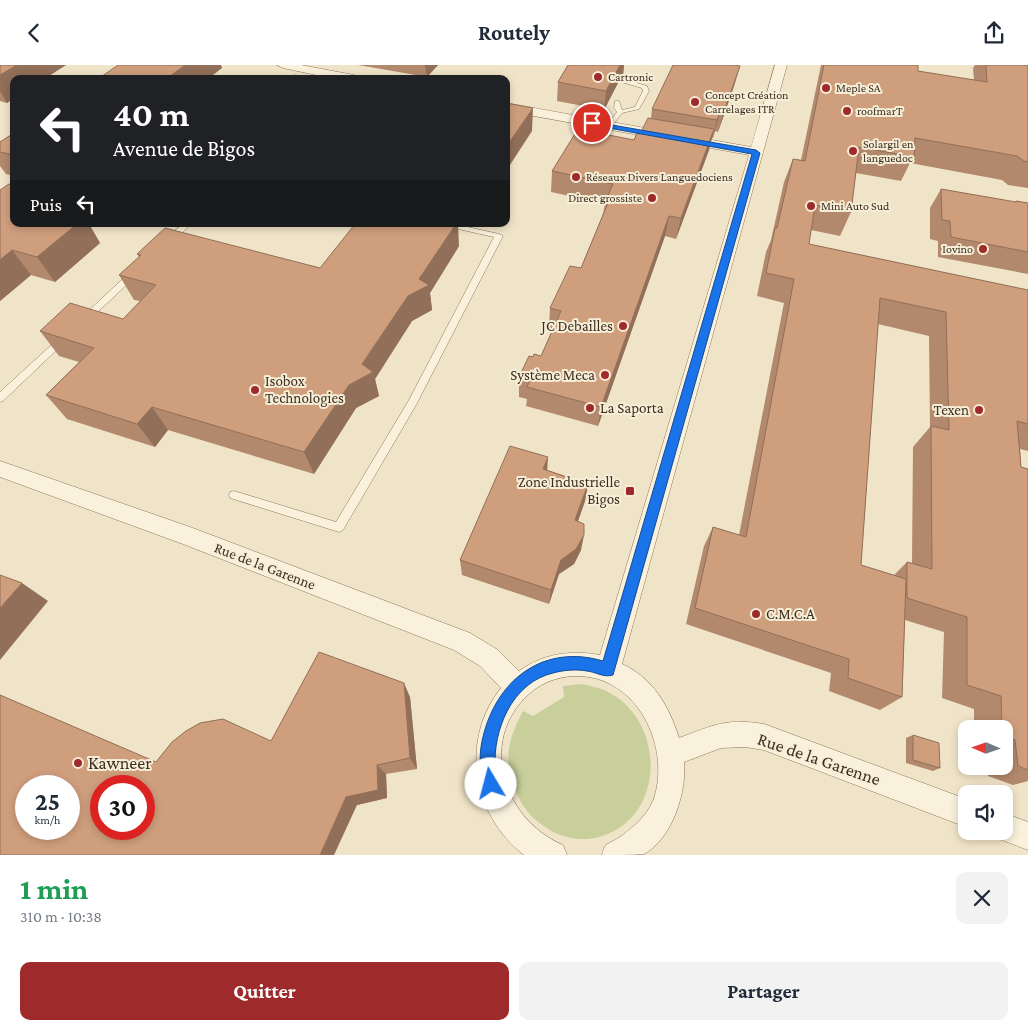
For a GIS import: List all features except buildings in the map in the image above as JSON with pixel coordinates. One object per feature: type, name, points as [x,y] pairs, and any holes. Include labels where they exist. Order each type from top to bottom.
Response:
[{"type":"street","points":[[283,65],[334,75]]},
{"type":"street","points":[[608,670],[781,65]]},
{"type":"street","points":[[510,108],[756,153]]},
{"type":"street","name":"Rue de la Garenne","points":[[0,469],[190,537],[448,635],[462,641],[489,658],[517,686]]},
{"type":"street","points":[[550,854],[528,842],[512,825],[499,805],[491,784],[488,761],[489,740],[504,701],[517,686],[533,674],[550,667],[570,663],[589,664],[608,670],[626,680],[643,694],[656,711],[665,732],[671,754],[672,776],[668,797],[659,817],[647,835],[630,848],[616,855]]},
{"type":"street","name":"Rue de la Garenne","points":[[671,754],[721,735],[746,734],[764,737],[958,810]]},
{"type":"street","points":[[1013,830],[1028,836]]},
{"type":"lane","points":[[609,126],[620,112],[637,108],[646,91],[645,87],[640,84],[620,80]]},
{"type":"lane","points":[[617,102],[617,108],[620,112]]},
{"type":"lane","points":[[166,244],[184,227]]},
{"type":"lane","points":[[234,495],[339,527],[413,402],[499,236],[458,227]]},
{"type":"lane","points":[[79,324],[137,271]]},
{"type":"lane","points":[[0,398],[72,331]]},
{"type":"green space","points":[[582,684],[604,690],[624,703],[639,722],[648,743],[651,767],[647,789],[638,810],[622,826],[599,837],[583,839],[566,837],[555,833],[530,815],[515,788],[508,755],[513,734],[523,711],[533,716],[564,697],[563,686]]},
{"type":"place","name":"Cartronic","points":[[598,77]]},
{"type":"place","name":"Meple SA","points":[[826,88]]},
{"type":"place","name":"Concept Création Carrelages ITR","points":[[695,102]]},
{"type":"place","name":"roofmarT","points":[[847,111]]},
{"type":"place","name":"Solargil en languedoc","points":[[853,151]]},
{"type":"place","name":"Réseaux Divers Languedociens","points":[[576,177]]},
{"type":"place","name":"Direct grossiste","points":[[652,198]]},
{"type":"place","name":"Mini Auto Sud","points":[[811,206]]},
{"type":"place","name":"Iovino","points":[[983,249]]},
{"type":"place","name":"JC Debailles","points":[[623,326]]},
{"type":"place","name":"Système Meca","points":[[605,375]]},
{"type":"place","name":"Isobox Technologies","points":[[255,390]]},
{"type":"place","name":"La Saporta","points":[[590,408]]},
{"type":"place","name":"Texen","points":[[979,410]]},
{"type":"place","name":"Zone Industrielle Bigos","points":[[630,491]]},
{"type":"place","name":"C.M.C.A","points":[[756,614]]},
{"type":"place","name":"Kawneer","points":[[78,763]]},
{"type":"route","points":[[491,784],[488,761],[489,740],[495,719],[504,701],[517,686],[533,674],[550,667],[570,663],[589,664],[608,670],[756,153],[592,123]]}]
